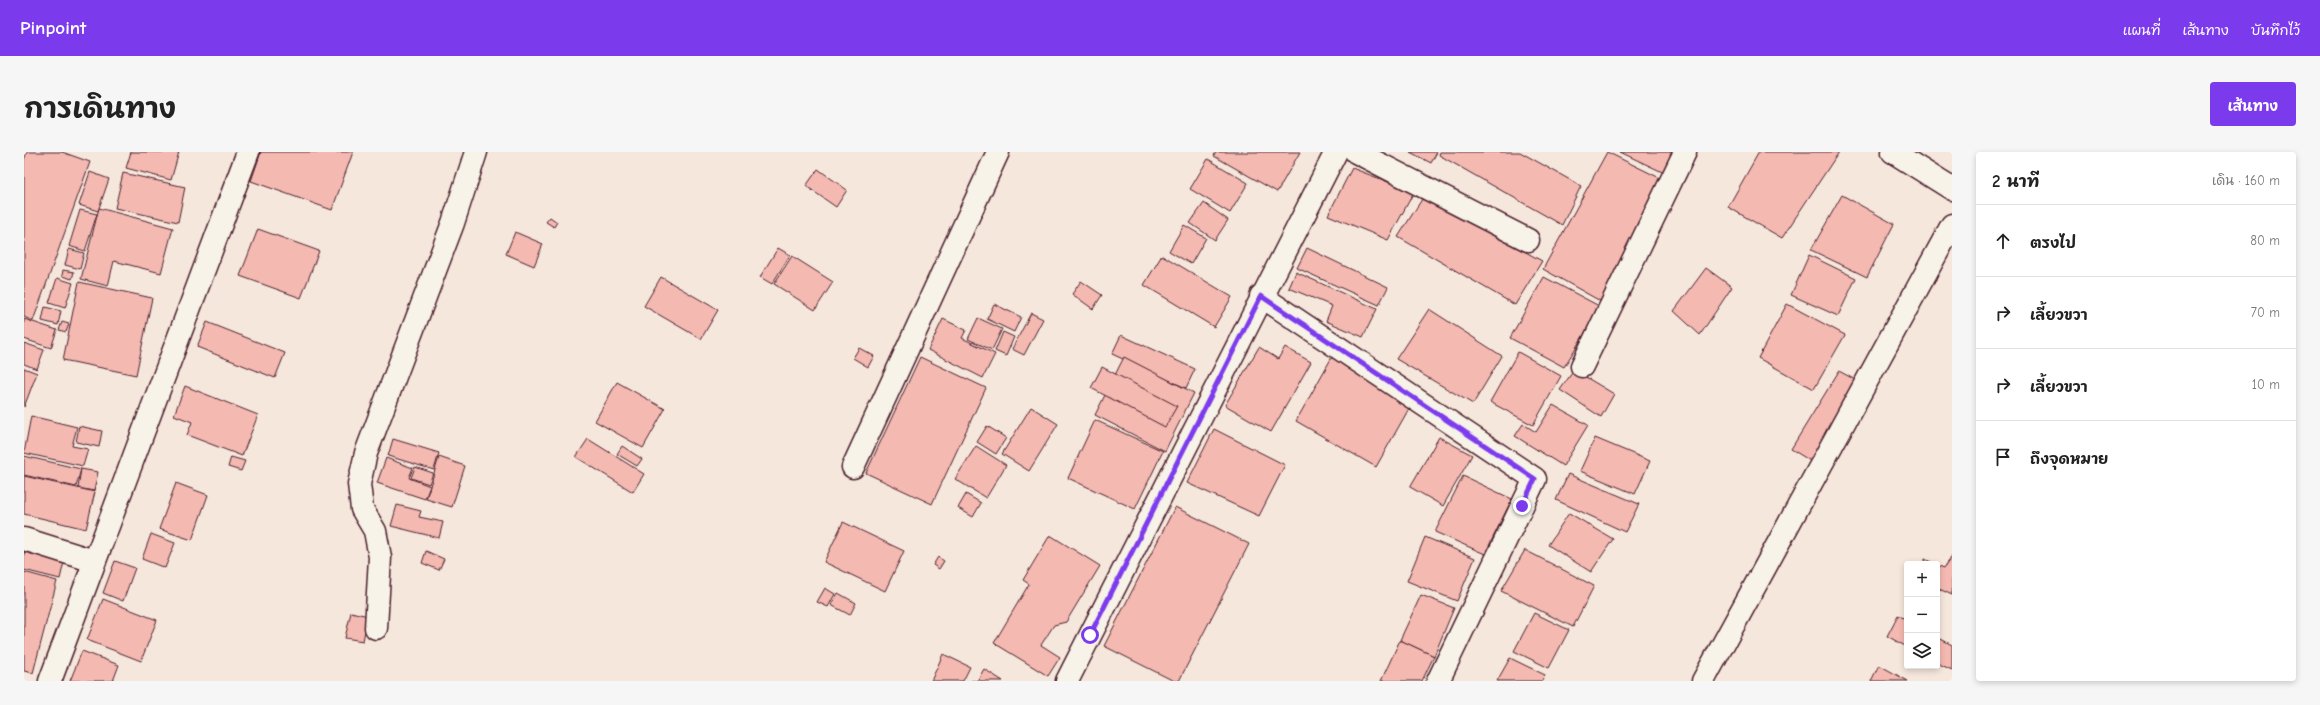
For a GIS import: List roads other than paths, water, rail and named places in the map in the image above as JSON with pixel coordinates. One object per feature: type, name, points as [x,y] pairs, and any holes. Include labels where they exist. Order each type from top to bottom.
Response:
[{"type":"street","points":[[50,681],[94,560],[248,152]]},
{"type":"street","points":[[376,628],[380,557],[375,531],[362,510],[360,484],[361,476],[366,453],[453,223],[476,152]]},
{"type":"street","points":[[853,467],[998,152]]},
{"type":"street","points":[[1067,681],[1261,296],[1336,152]]},
{"type":"street","points":[[1356,152],[1528,240]]},
{"type":"street","points":[[1582,366],[1685,152]]},
{"type":"street","points":[[1893,152],[1952,189]]},
{"type":"street","points":[[1703,681],[1952,225]]},
{"type":"street","points":[[1261,296],[1535,479],[1438,681]]},
{"type":"street","points":[[24,539],[94,560]]}]
